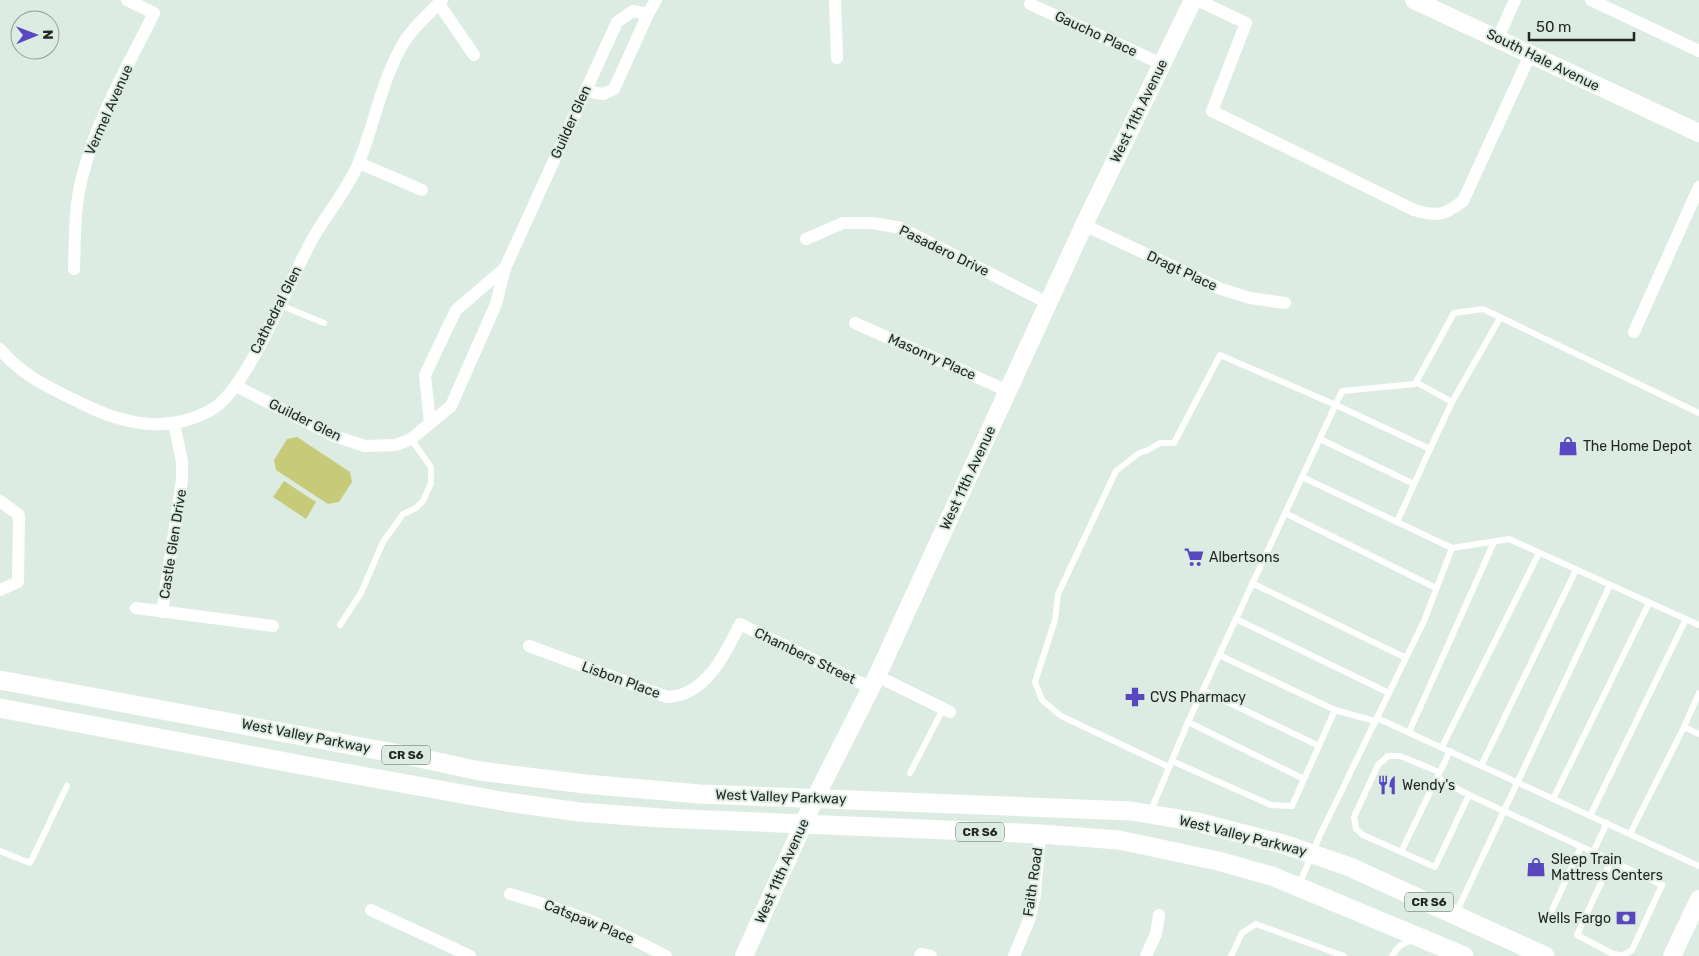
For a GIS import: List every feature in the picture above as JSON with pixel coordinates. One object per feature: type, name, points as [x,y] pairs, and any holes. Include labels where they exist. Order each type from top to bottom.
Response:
[{"type":"main road","name":"West Valley Parkway","points":[[0,680],[386,751],[480,771],[585,784],[700,794],[1131,812],[1197,822],[1312,854],[1350,867],[1545,956]]},
{"type":"main road","name":"West Valley Parkway","points":[[0,708],[507,802],[579,812],[652,818],[1040,834],[1119,840],[1218,860],[1298,885],[1464,956]]},
{"type":"street","name":"Vermel Avenue","points":[[74,269],[75,222],[82,175],[96,133],[154,13],[127,0]]},
{"type":"street","points":[[585,91],[603,94],[614,89],[656,0]]},
{"type":"street","points":[[835,0],[837,58]]},
{"type":"street","name":"West 11th Avenue","points":[[744,956],[815,798],[874,682],[1084,225],[1193,0]]},
{"type":"street","points":[[1197,0],[1246,23],[1212,111],[1414,210],[1429,214],[1448,213],[1463,200],[1530,55]]},
{"type":"street","name":"South Hale Avenue","points":[[1414,0],[1699,133]]},
{"type":"street","points":[[1498,38],[1515,0]]},
{"type":"street","points":[[1591,0],[1699,52]]},
{"type":"street","points":[[440,2],[474,55]]},
{"type":"street","name":"Cathedral Glen","points":[[0,349],[6,357],[43,385],[100,412],[139,425],[174,424],[212,410],[236,386],[280,305],[315,234],[359,163],[386,81],[404,43],[419,20],[440,2]]},
{"type":"street","name":"Gaucho Place","points":[[1030,4],[1162,64]]},
{"type":"street","name":"Guilder Glen","points":[[236,386],[334,436],[365,446],[396,446],[411,439],[451,406],[496,304],[505,268],[618,22],[633,11],[648,14]]},
{"type":"street","points":[[359,163],[422,190]]},
{"type":"street","points":[[1634,332],[1699,187]]},
{"type":"street","name":"Pasadero Drive","points":[[806,239],[843,223],[872,223],[901,228],[1048,303]]},
{"type":"street","name":"Dragt Place","points":[[1084,225],[1222,290],[1250,298],[1285,303]]},
{"type":"street","name":"Guilder Glen","points":[[430,423],[425,375],[452,318],[456,310],[505,268]]},
{"type":"street","name":"Masonry Place","points":[[856,323],[1008,391]]},
{"type":"street","name":"Castle Glen Drive","points":[[174,424],[182,461],[182,480],[162,612],[273,626]]},
{"type":"street","points":[[0,501],[19,515],[18,582],[0,590]]},
{"type":"street","points":[[136,608],[162,612]]},
{"type":"street","name":"Chambers Street","points":[[740,624],[874,682],[946,710]]},
{"type":"street","name":"Lisbon Place","points":[[529,646],[667,697],[680,697],[702,685],[728,648],[740,624]]},
{"type":"street","name":"Faith Road","points":[[1014,956],[1029,920],[1035,895],[1040,834]]},
{"type":"street","name":"Catspaw Place","points":[[510,894],[548,905],[617,930],[666,956]]},
{"type":"street","points":[[1672,956],[1699,899]]},
{"type":"street","points":[[371,910],[470,956]]},
{"type":"street","points":[[1146,956],[1156,934],[1159,915]]},
{"type":"lane","points":[[280,305],[324,323]]},
{"type":"lane","points":[[1150,814],[1188,722],[1342,391],[1415,384],[1454,313],[1483,309],[1699,413]]},
{"type":"lane","points":[[1396,522],[1452,402],[1500,318]]},
{"type":"lane","points":[[1335,710],[1292,806],[1271,804],[1171,764],[1061,716],[1042,700],[1035,682],[1055,620],[1058,594],[1116,471],[1133,457],[1160,443],[1174,443],[1220,355],[1336,405],[1430,450]]},
{"type":"lane","points":[[1416,382],[1452,402]]},
{"type":"lane","points":[[340,625],[361,592],[383,542],[403,514],[421,504],[429,489],[431,467],[411,439]]},
{"type":"lane","points":[[1320,439],[1414,484]]},
{"type":"lane","points":[[1302,477],[1452,548],[1509,539],[1699,625]]},
{"type":"lane","points":[[1285,513],[1436,588]]},
{"type":"lane","points":[[1409,732],[1494,542]]},
{"type":"lane","points":[[1298,885],[1406,658],[1452,548]]},
{"type":"lane","points":[[1442,748],[1539,553]]},
{"type":"lane","points":[[1481,766],[1576,570]]},
{"type":"lane","points":[[1252,583],[1406,658]]},
{"type":"lane","points":[[1456,914],[1610,585]]},
{"type":"lane","points":[[1553,799],[1650,603]]},
{"type":"lane","points":[[1590,816],[1686,619]]},
{"type":"lane","points":[[1236,620],[1389,693]]},
{"type":"lane","points":[[1219,655],[1335,710],[1376,719],[1409,732],[1699,866]]},
{"type":"lane","points":[[1203,690],[1319,746]]},
{"type":"lane","points":[[1630,834],[1699,693]]},
{"type":"lane","points":[[910,773],[946,710]]},
{"type":"lane","points":[[1188,722],[1304,779]]},
{"type":"lane","points":[[1684,727],[1699,734]]},
{"type":"lane","points":[[1401,852],[1450,751]]},
{"type":"lane","points":[[1469,795],[1435,867],[1363,835],[1356,829],[1354,817],[1378,765],[1388,756],[1400,756],[1503,812],[1594,852],[1662,885],[1632,950],[1622,956],[1611,953],[1577,935],[1611,861]]},
{"type":"lane","points":[[0,851],[30,864],[67,786]]},
{"type":"lane","points":[[1594,852],[1607,824]]},
{"type":"lane","points":[[1548,919],[1581,847]]},
{"type":"lane","points":[[1230,956],[1242,933],[1256,924],[1344,956]]},
{"type":"lane","points":[[1392,956],[1396,947],[1422,938]]},
{"type":"green space","points":[[297,437],[350,472],[352,482],[339,502],[328,504],[276,470],[274,460],[287,439]]},
{"type":"green space","points":[[284,481],[316,502],[306,519],[273,497]]},
{"type":"place","name":"The Home Depot","points":[[1568,446]]},
{"type":"place","name":"Albertsons","points":[[1194,557]]},
{"type":"place","name":"CVS Pharmacy","points":[[1135,697]]},
{"type":"place","name":"Wendy's","points":[[1387,785]]},
{"type":"place","name":"Sleep Train Mattress Centers","points":[[1536,867]]},
{"type":"place","name":"Wells Fargo","points":[[1626,918]]}]
